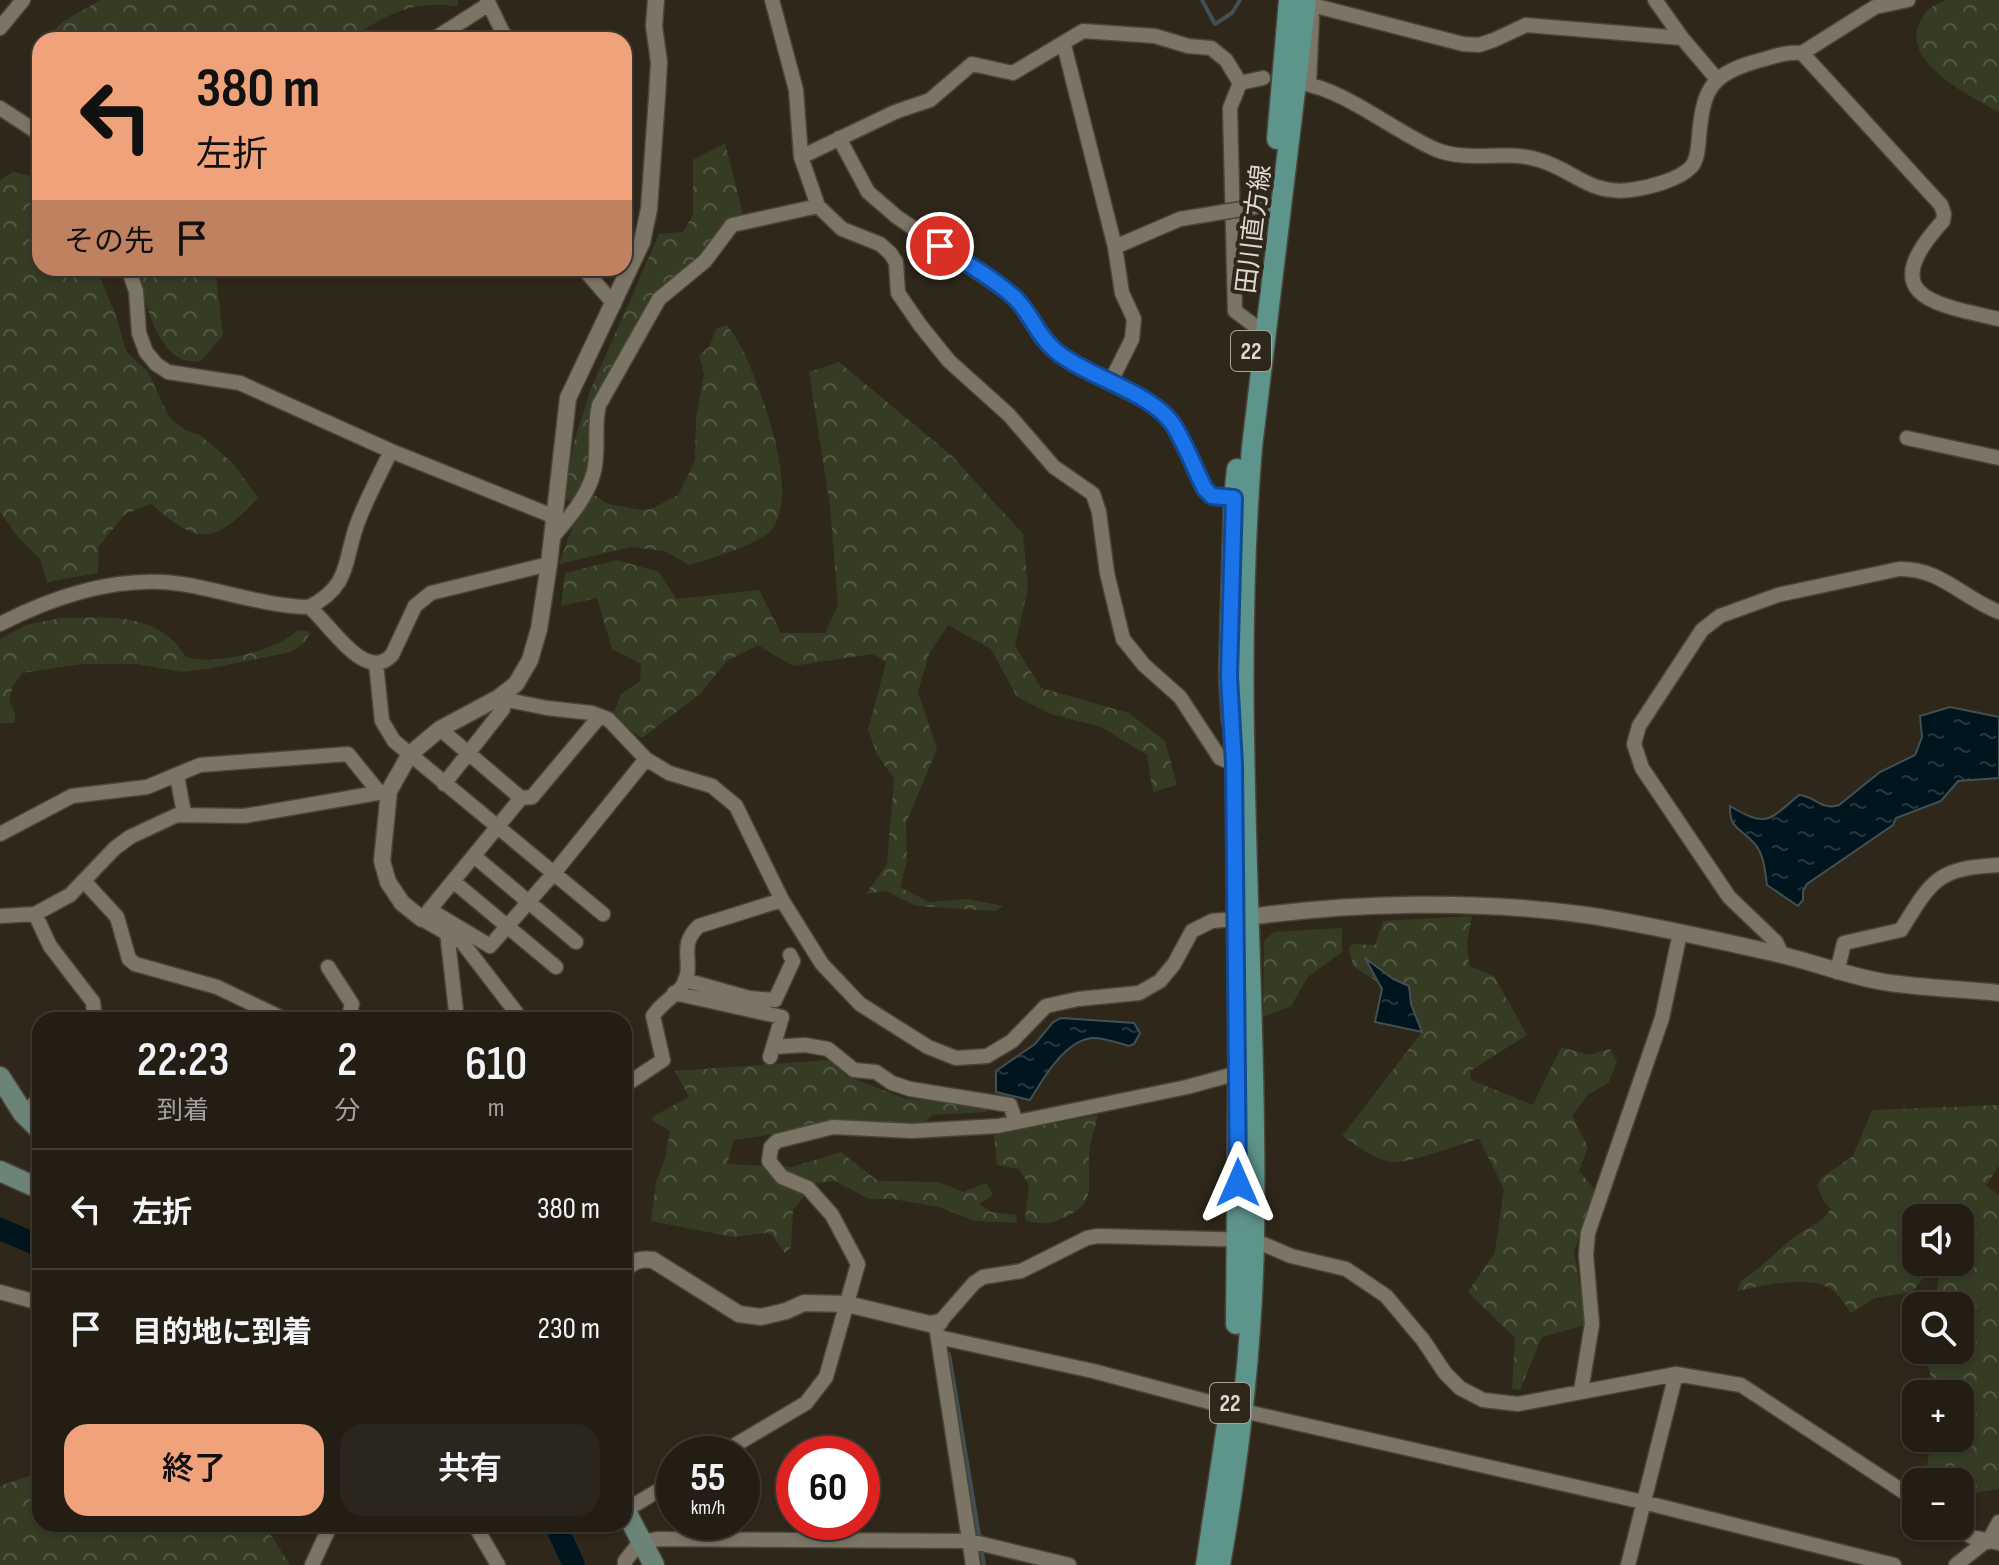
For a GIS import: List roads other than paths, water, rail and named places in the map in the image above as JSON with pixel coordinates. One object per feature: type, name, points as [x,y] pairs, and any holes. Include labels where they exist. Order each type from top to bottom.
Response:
[{"type":"main road","name":"田川直方線","points":[[1220,1565],[1236,1409],[1237,1319],[1246,1240],[1242,918],[1229,676],[1234,498],[1272,204],[1289,0]]},
{"type":"main road","name":"田川直方線","points":[[1246,1240],[1238,1073],[1247,513],[1252,447],[1310,2]]},
{"type":"main road","points":[[0,1077],[32,1122]]},
{"type":"main road","points":[[0,1171],[32,1185]]},
{"type":"main road","name":"田川直方線","points":[[1206,1565],[1236,1409]]},
{"type":"main road","points":[[632,1524],[654,1565]]},
{"type":"street","points":[[0,28],[23,0]]},
{"type":"street","points":[[632,264],[642,242],[649,209],[659,62],[654,26],[656,0]]},
{"type":"street","points":[[772,0],[796,90],[801,157],[818,206],[842,229],[880,244],[890,253],[896,262],[898,293],[949,361],[1009,415],[1054,467],[1093,494],[1123,639],[1144,665],[1180,697],[1220,758],[1234,764]]},
{"type":"street","points":[[1655,0],[1716,78]]},
{"type":"street","points":[[1682,38],[1526,25],[1479,45],[1463,44],[1310,2],[1304,84],[1362,108],[1435,149],[1460,157],[1510,156],[1540,160],[1587,185],[1610,191],[1644,186],[1680,175],[1692,166],[1697,155],[1701,113],[1716,78],[1764,59],[1792,52],[1802,53],[1875,7],[1908,0]]},
{"type":"street","points":[[444,32],[488,2],[503,32]]},
{"type":"street","points":[[801,157],[895,112],[930,100],[972,64],[1013,73],[1083,31],[1155,36],[1188,46],[1211,48],[1226,60],[1240,83]]},
{"type":"street","points":[[1064,45],[1115,247],[1122,293],[1134,319],[1132,339],[1110,383]]},
{"type":"street","points":[[1802,53],[1941,205],[1943,221],[1916,255],[1910,273],[1914,285],[1923,297],[1945,307],[1999,319]]},
{"type":"street","points":[[1240,83],[1263,78]]},
{"type":"street","points":[[1240,83],[1230,108],[1235,311],[1255,326]]},
{"type":"street","points":[[0,108],[32,129]]},
{"type":"street","points":[[839,138],[868,192],[897,217],[1017,300],[1042,339],[1074,365],[1161,412],[1172,423],[1205,489],[1212,496],[1234,498]]},
{"type":"street","points":[[1115,247],[1180,219],[1272,204]]},
{"type":"street","points":[[550,539],[572,515],[594,474],[595,419],[599,405],[659,299],[705,261],[732,225],[818,206]]},
{"type":"street","points":[[131,276],[136,291],[139,333],[146,352],[168,372],[240,383],[391,451],[555,517]]},
{"type":"street","points":[[590,276],[614,304]]},
{"type":"street","points":[[444,784],[468,755],[530,660],[539,629],[549,564],[568,398],[627,276]]},
{"type":"street","points":[[1907,438],[1999,458]]},
{"type":"street","points":[[0,624],[36,605],[119,582],[148,580],[281,606],[309,607],[325,598],[344,575],[359,519],[391,451]]},
{"type":"street","points":[[309,607],[344,645],[361,658],[376,664],[392,655],[415,606],[431,593],[549,564]]},
{"type":"street","points":[[1782,955],[1776,942],[1729,897],[1642,768],[1634,744],[1639,726],[1702,630],[1720,616],[1778,595],[1899,569],[1917,569],[1936,576],[1985,607],[1999,612]]},
{"type":"street","points":[[376,664],[382,721],[394,741],[603,914]]},
{"type":"street","points":[[646,759],[490,946],[402,903],[388,882],[382,861],[383,791],[410,754],[440,729],[500,704],[608,719],[646,759],[669,773],[712,786],[736,806],[782,900],[822,964],[860,1004],[928,1047],[956,1058],[987,1056],[1012,1041],[1046,1006],[1078,999],[1139,993],[1160,981],[1174,964],[1192,931],[1212,921],[1324,910],[1431,905],[1501,907],[1592,916],[1782,955],[1884,982],[1999,993]]},
{"type":"street","points":[[440,729],[521,798],[532,797],[600,716]]},
{"type":"street","points":[[0,834],[72,796],[131,791],[200,765],[348,754],[383,791]]},
{"type":"street","points":[[177,776],[184,813]]},
{"type":"street","points":[[0,916],[35,914],[70,895],[130,837],[184,813],[244,816],[383,791]]},
{"type":"street","points":[[426,915],[521,798]]},
{"type":"street","points":[[474,856],[576,942]]},
{"type":"street","points":[[1837,972],[1844,943],[1901,930],[1927,888],[1951,871],[1999,865]]},
{"type":"street","points":[[84,881],[117,917],[129,959],[135,964],[217,987],[269,1012]]},
{"type":"street","points":[[453,881],[556,967]]},
{"type":"street","points":[[632,1081],[663,1060],[653,1016],[660,1005],[683,986],[687,970],[686,943],[699,926],[782,900]]},
{"type":"street","points":[[35,914],[50,946],[93,1002],[94,1012]]},
{"type":"street","points":[[426,915],[462,942],[516,1012]]},
{"type":"street","points":[[447,932],[456,1012]]},
{"type":"street","points":[[1581,1391],[1592,1324],[1586,1255],[1588,1233],[1662,1018],[1680,933]]},
{"type":"street","points":[[685,980],[749,998],[775,1000],[793,961],[790,955]]},
{"type":"street","points":[[328,967],[352,1004],[350,1012]]},
{"type":"street","points":[[674,993],[782,1017],[772,1052],[805,1045],[828,1049],[854,1070],[876,1072],[892,1083],[910,1089],[1010,1105],[1016,1122]]},
{"type":"street","points":[[750,1436],[806,1403],[826,1377],[858,1264],[832,1215],[808,1188],[782,1177],[769,1161],[771,1147],[777,1141],[833,1127],[912,1131],[998,1126],[1187,1087],[1238,1073]]},
{"type":"street","points":[[23,1113],[32,1106]]},
{"type":"street","points":[[973,1565],[938,1327],[974,1283],[983,1277],[1021,1271],[1087,1238],[1098,1236],[1246,1240],[1291,1256],[1346,1269],[1386,1296],[1423,1340],[1445,1373],[1460,1388],[1483,1400],[1518,1404],[1676,1374],[1741,1385],[1902,1491]]},
{"type":"street","points":[[632,1263],[653,1260],[739,1314],[761,1317],[804,1303],[847,1304],[1236,1409],[1643,1502],[1894,1565]]},
{"type":"street","points":[[0,1292],[32,1301]]},
{"type":"street","points":[[1628,1565],[1676,1374]]},
{"type":"street","points":[[632,1505],[656,1491]]},
{"type":"street","points":[[1956,1565],[1991,1542],[1999,1522]]},
{"type":"street","points":[[312,1565],[327,1532]]},
{"type":"street","points":[[479,1532],[498,1565]]},
{"type":"street","points":[[625,1565],[640,1542],[659,1539],[970,1541],[1069,1565]]},
{"type":"water","points":[[1950,707],[1999,717],[1999,778],[1958,781],[1941,801],[1896,818],[1893,825],[1807,884],[1798,906],[1767,885],[1760,851],[1733,823],[1730,806],[1760,819],[1773,816],[1799,795],[1823,805],[1839,805],[1880,772],[1915,755],[1922,737],[1920,716]]},
{"type":"water","points":[[1365,958],[1393,979],[1409,986],[1411,1004],[1422,1032],[1375,1022],[1382,989]]},
{"type":"water","points":[[1061,1018],[1134,1023],[1140,1033],[1134,1044],[1129,1046],[1092,1038],[1072,1046],[1055,1062],[1030,1100],[996,1092],[996,1071],[1035,1044],[1053,1022]]},
{"type":"waterway","points":[[1202,0],[1215,24],[1232,13],[1240,0]]},
{"type":"waterway","points":[[0,1229],[32,1243]]},
{"type":"waterway","points":[[949,1354],[984,1565]]},
{"type":"waterway","points":[[559,1532],[574,1565]]}]
